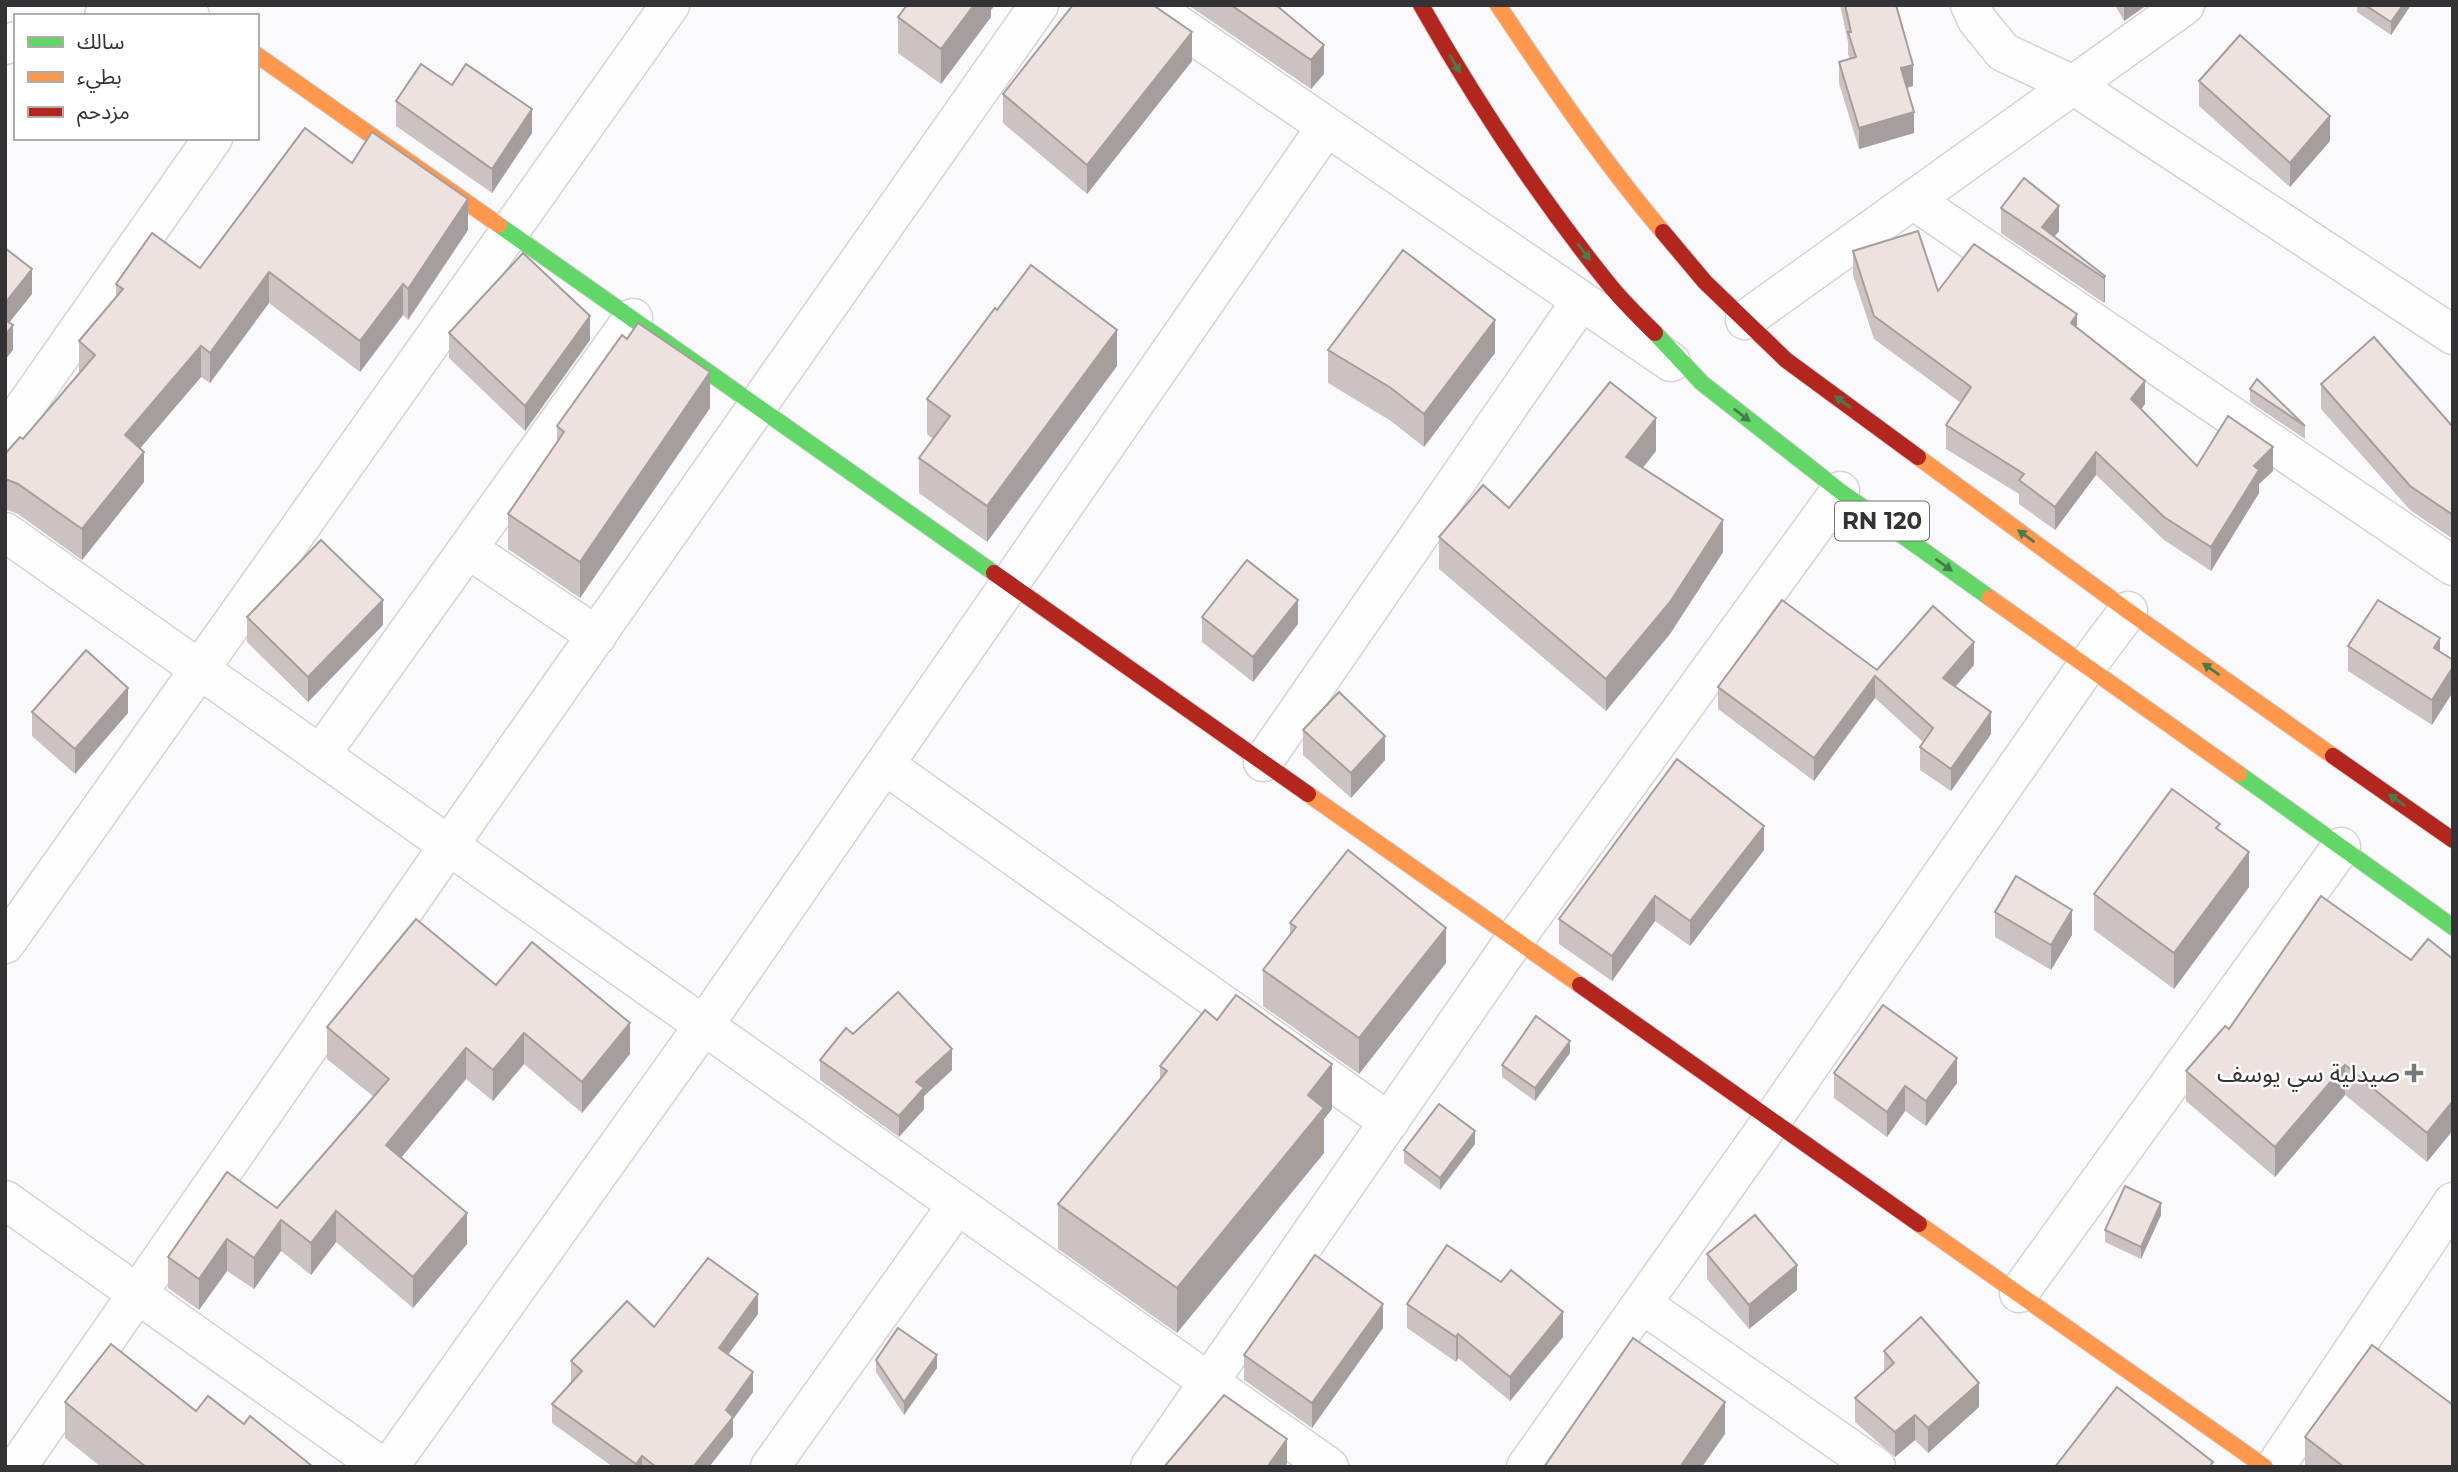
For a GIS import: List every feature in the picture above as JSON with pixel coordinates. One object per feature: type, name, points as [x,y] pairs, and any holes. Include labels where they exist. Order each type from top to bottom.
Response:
[{"type":"main road","name":"RN 120","points":[[1421,5],[1457,68],[1528,177],[1609,285],[1702,383],[1840,491],[2453,927]]},
{"type":"main road","name":"RN 120","points":[[1498,5],[1556,93],[1619,180],[1705,282],[1786,360],[2128,611],[2453,839]]},
{"type":"main road","points":[[261,64],[634,318],[2265,1467]]},
{"type":"street","points":[[111,14],[140,5]]},
{"type":"street","points":[[5,944],[670,5]]},
{"type":"street","points":[[17,1467],[449,845],[1040,5]]},
{"type":"street","points":[[1149,5],[1702,383]]},
{"type":"street","points":[[1970,5],[1977,20],[2003,52],[2073,85],[2453,335]]},
{"type":"street","points":[[1745,320],[2185,5]]},
{"type":"street","points":[[389,1467],[704,1025],[1326,127]]},
{"type":"street","points":[[5,435],[212,140]]},
{"type":"street","points":[[1913,200],[2453,566]]},
{"type":"street","points":[[1263,762],[1581,301]]},
{"type":"street","points":[[320,755],[634,318]]},
{"type":"street","points":[[1150,1467],[1515,939],[1840,491]]},
{"type":"street","points":[[5,533],[1329,1467]]},
{"type":"street","points":[[468,549],[597,636]]},
{"type":"street","points":[[1526,1467],[1772,1120],[2086,667],[2128,611]]},
{"type":"street","points":[[885,765],[1389,1122]]},
{"type":"street","points":[[2019,1293],[2341,848]]},
{"type":"street","points":[[5,1200],[382,1467]]},
{"type":"street","points":[[2275,1467],[2453,1202]]},
{"type":"street","points":[[770,1467],[957,1205]]},
{"type":"street","points":[[1642,1304],[1876,1467]]},
{"type":"building","points":[[907,5],[974,5],[941,49],[898,17]]},
{"type":"building","points":[[1073,5],[1153,5],[1192,32],[1087,165],[1003,94]]},
{"type":"building","points":[[1231,5],[1276,5],[1324,45],[1311,60]]},
{"type":"building","points":[[1845,5],[1896,5],[1913,65],[1901,68],[1914,112],[1859,128],[1839,62],[1856,57],[1848,32],[1851,32]]},
{"type":"building","points":[[2365,5],[2403,5],[2391,22]]},
{"type":"building","points":[[2240,35],[2330,116],[2290,163],[2199,81]]},
{"type":"building","points":[[421,64],[452,85],[466,64],[532,109],[492,169],[396,101]]},
{"type":"building","points":[[305,128],[352,163],[372,132],[468,199],[408,289],[403,284],[360,341],[269,272],[210,353],[201,346],[125,435],[144,452],[82,529],[18,484],[5,480],[5,454],[20,437],[23,439],[95,355],[79,341],[123,289],[116,284],[152,233],[200,268]]},
{"type":"building","points":[[2024,178],[2059,206],[2042,227],[2105,276],[2104,278],[2001,208]]},
{"type":"building","points":[[1918,231],[1938,291],[1974,244],[2077,314],[2071,323],[2145,381],[2131,399],[2197,466],[2228,416],[2273,447],[2254,466],[2259,470],[2211,547],[2164,517],[2096,452],[2055,507],[2019,480],[2024,474],[1946,425],[1971,387],[1874,316],[1853,251]]},
{"type":"building","points":[[5,248],[32,269],[5,303]]},
{"type":"building","points":[[1403,250],[1495,320],[1424,414],[1391,388],[1328,350]]},
{"type":"building","points":[[523,253],[590,316],[525,406],[449,333]]},
{"type":"building","points":[[1031,265],[1117,330],[987,506],[919,458],[950,416],[927,399]]},
{"type":"building","points":[[5,320],[13,325],[5,335]]},
{"type":"building","points":[[638,323],[710,372],[580,562],[508,514],[564,432],[557,426],[622,335],[627,339]]},
{"type":"building","points":[[2374,337],[2453,427],[2453,515],[2410,486],[2321,384]]},
{"type":"building","points":[[2257,379],[2305,426],[2250,389]]},
{"type":"building","points":[[1610,382],[1656,418],[1626,457],[1723,520],[1670,602],[1606,679],[1439,537],[1483,485],[1509,508]]},
{"type":"building","points":[[321,540],[383,600],[308,677],[247,617]]},
{"type":"building","points":[[1247,560],[1298,600],[1253,657],[1202,617]]},
{"type":"building","points":[[1782,600],[1877,670],[1933,606],[1974,642],[1943,678],[1991,712],[1951,769],[1920,747],[1933,728],[1875,676],[1814,758],[1718,687]]},
{"type":"building","points":[[2378,600],[2440,638],[2434,648],[2453,660],[2453,667],[2432,700],[2348,646]]},
{"type":"building","points":[[86,650],[128,688],[75,749],[32,712]]},
{"type":"building","points":[[1339,692],[1385,736],[1351,773],[1303,730]]},
{"type":"building","points":[[1677,759],[1764,826],[1690,921],[1655,896],[1612,956],[1559,919]]},
{"type":"building","points":[[2172,789],[2220,824],[2216,828],[2249,852],[2174,953],[2094,894]]},
{"type":"building","points":[[1348,850],[1446,928],[1359,1038],[1263,970],[1296,927],[1290,923]]},
{"type":"building","points":[[2016,876],[2072,910],[2051,945],[1995,912]]},
{"type":"building","points":[[2321,896],[2411,960],[2428,939],[2453,959],[2453,1101],[2427,1133],[2345,1065],[2275,1147],[2186,1071],[2225,1026],[2229,1029]]},
{"type":"building","points":[[416,919],[496,985],[532,942],[630,1023],[582,1082],[524,1033],[493,1070],[466,1048],[386,1145],[467,1213],[413,1277],[336,1211],[311,1243],[281,1220],[254,1258],[227,1239],[199,1279],[168,1257],[227,1172],[277,1208],[389,1079],[327,1027]]},
{"type":"building","points":[[898,992],[952,1049],[916,1082],[924,1088],[899,1116],[820,1060],[846,1028],[853,1034]]},
{"type":"building","points":[[1236,995],[1332,1064],[1308,1095],[1324,1108],[1177,1288],[1058,1204],[1167,1071],[1160,1066],[1205,1010],[1217,1020]]},
{"type":"building","points":[[1883,1005],[1957,1058],[1926,1101],[1905,1086],[1887,1112],[1834,1073]]},
{"type":"building","points":[[1536,1016],[1570,1041],[1535,1088],[1502,1065]]},
{"type":"building","points":[[1439,1104],[1475,1131],[1440,1178],[1404,1150]]},
{"type":"building","points":[[2125,1186],[2161,1203],[2141,1247],[2105,1230]]},
{"type":"building","points":[[1755,1215],[1797,1265],[1749,1305],[1707,1254]]},
{"type":"building","points":[[1447,1245],[1501,1282],[1511,1270],[1563,1312],[1510,1377],[1458,1334],[1456,1337],[1407,1304]]},
{"type":"building","points":[[1315,1255],[1383,1304],[1312,1403],[1244,1355]]},
{"type":"building","points":[[708,1258],[758,1294],[719,1348],[753,1372],[726,1410],[733,1417],[693,1467],[656,1467],[642,1456],[636,1464],[552,1404],[582,1371],[571,1361],[627,1301],[654,1327]]},
{"type":"building","points":[[1921,1317],[1979,1383],[1928,1428],[1915,1415],[1895,1432],[1855,1398],[1894,1363],[1884,1351]]},
{"type":"building","points":[[898,1328],[937,1355],[904,1402],[876,1360]]},
{"type":"building","points":[[1633,1338],[1725,1402],[1680,1467],[1544,1467]]},
{"type":"building","points":[[111,1344],[196,1411],[208,1396],[244,1424],[250,1416],[312,1466],[146,1467],[65,1402]]},
{"type":"building","points":[[2372,1345],[2453,1405],[2453,1467],[2344,1467],[2305,1437]]},
{"type":"building","points":[[2117,1387],[2213,1462],[2209,1467],[2055,1467]]},
{"type":"building","points":[[1224,1395],[1287,1439],[1269,1467],[1164,1467]]},
{"type":"traffic: fast","points":[[499,225],[994,573]]},
{"type":"traffic: fast","points":[[1655,333],[1702,383],[1840,491],[1990,598]]},
{"type":"traffic: fast","points":[[2239,774],[2453,927]]},
{"type":"traffic: slow","points":[[1498,5],[1598,149],[1663,232]]},
{"type":"traffic: slow","points":[[259,56],[499,225]]},
{"type":"traffic: slow","points":[[1918,457],[2128,611],[2333,756]]},
{"type":"traffic: slow","points":[[1990,598],[2239,774]]},
{"type":"traffic: slow","points":[[1308,794],[1580,985]]},
{"type":"traffic: slow","points":[[1919,1224],[2265,1467]]},
{"type":"traffic: jam","points":[[1421,5],[1486,113],[1533,182],[1613,290],[1655,333]]},
{"type":"traffic: jam","points":[[1663,232],[1705,282],[1786,360],[1918,457]]},
{"type":"traffic: jam","points":[[994,573],[1308,794]]},
{"type":"traffic: jam","points":[[2333,756],[2453,840]]},
{"type":"traffic: jam","points":[[1580,985],[1919,1224]]},
{"type":"place","name":"صيدلية سي يوسف","points":[[2414,1073]]}]
